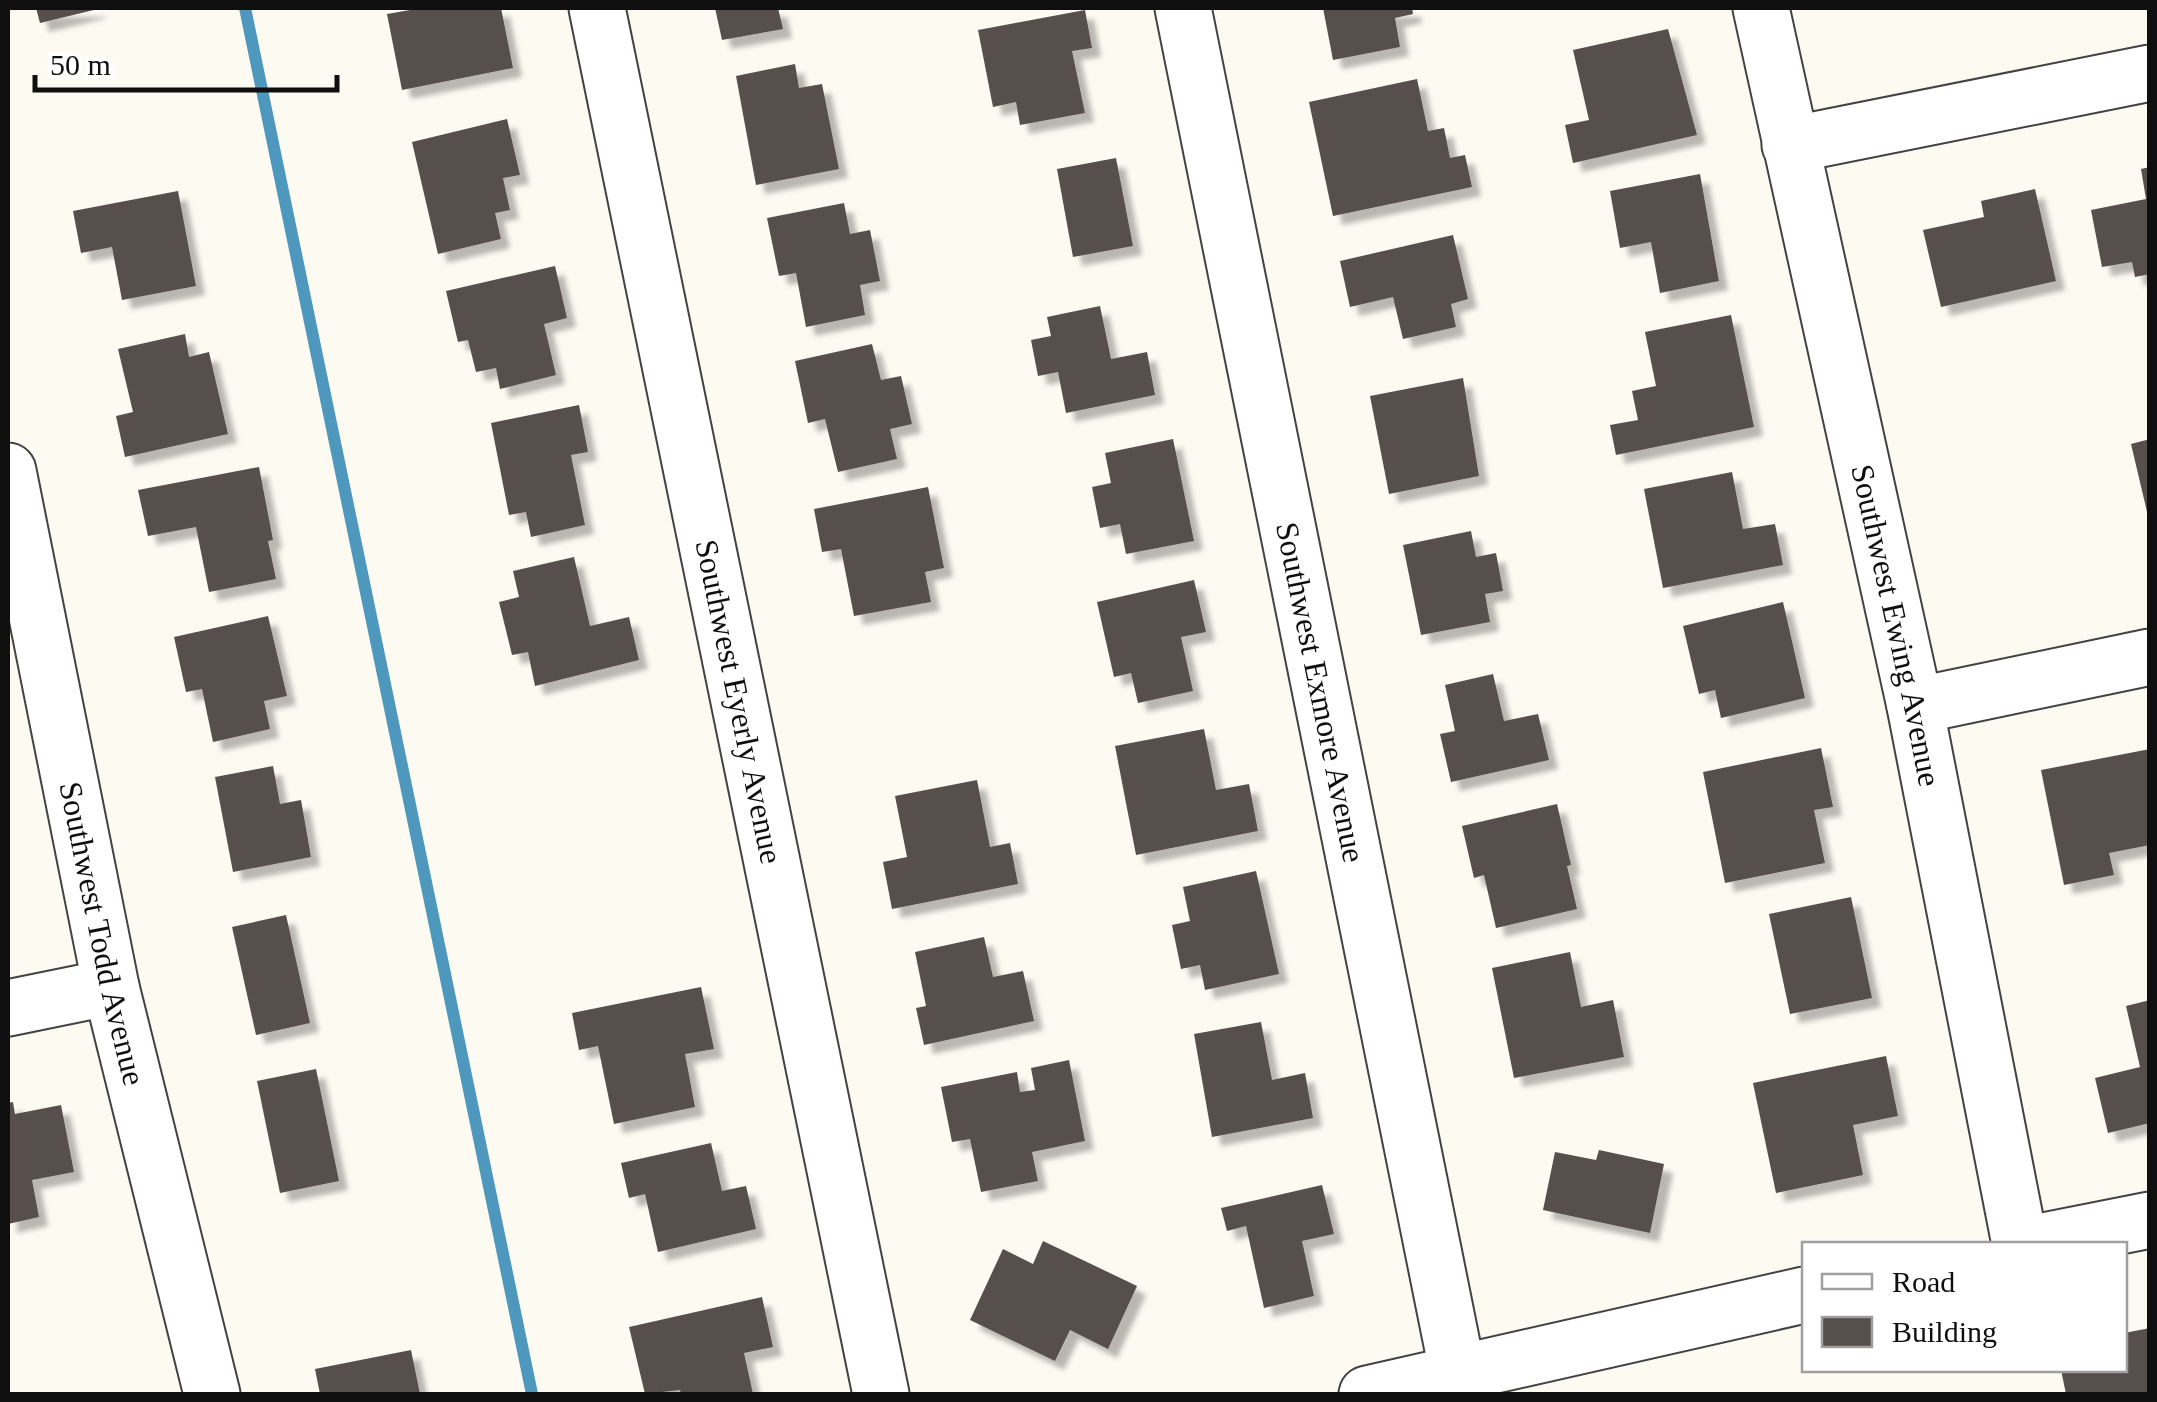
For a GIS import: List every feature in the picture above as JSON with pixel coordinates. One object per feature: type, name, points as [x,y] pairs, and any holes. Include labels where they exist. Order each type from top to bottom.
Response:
[{"type":"street","name":"Southwest Eyerly Avenue","points":[[597,8],[881,1394]]},
{"type":"street","name":"Southwest Exmore Avenue","points":[[1183,8],[1458,1374]]},
{"type":"street","name":"Southwest Ewing Avenue","points":[[1761,8],[1915,706],[2020,1242]]},
{"type":"street","points":[[1790,146],[2150,73]]},
{"type":"street","name":"Southwest Todd Avenue","points":[[8,471],[112,987],[212,1394]]},
{"type":"street","points":[[1915,706],[2150,657]]},
{"type":"street","points":[[8,1008],[112,987]]},
{"type":"street","points":[[2039,1242],[2150,1220]]},
{"type":"street","points":[[1367,1394],[1802,1295]]},
{"type":"building","points":[[36,8],[98,8],[98,9],[40,23]]},
{"type":"building","points":[[422,8],[501,8],[513,68],[402,90],[387,14]]},
{"type":"building","points":[[715,8],[778,8],[783,29],[722,40]]},
{"type":"building","points":[[1323,8],[1412,8],[1413,14],[1395,18],[1400,47],[1333,60]]},
{"type":"building","points":[[1085,10],[1092,48],[1072,51],[1085,113],[1020,125],[1016,102],[993,107],[978,30]]},
{"type":"building","points":[[1668,29],[1697,135],[1573,163],[1565,125],[1589,120],[1573,50]]},
{"type":"building","points":[[795,64],[799,88],[822,84],[839,169],[756,185],[736,76]]},
{"type":"building","points":[[1417,79],[1428,131],[1444,128],[1450,158],[1465,155],[1472,187],[1333,216],[1309,102]]},
{"type":"building","points":[[507,119],[520,175],[503,178],[510,210],[495,213],[501,239],[438,254],[412,142]]},
{"type":"building","points":[[1116,158],[1133,246],[1073,257],[1057,169]]},
{"type":"building","points":[[2150,167],[2150,274],[2135,277],[2132,262],[2102,267],[2091,210],[2146,199],[2141,169]]},
{"type":"building","points":[[1700,174],[1719,281],[1660,293],[1651,242],[1620,248],[1610,191]]},
{"type":"building","points":[[2035,189],[2056,281],[1941,307],[1923,230],[1984,217],[1981,201]]},
{"type":"building","points":[[178,191],[196,286],[122,300],[112,247],[81,253],[73,211]]},
{"type":"building","points":[[844,203],[850,234],[870,230],[880,281],[860,285],[865,315],[806,327],[796,273],[779,276],[767,218]]},
{"type":"building","points":[[1453,235],[1468,299],[1451,304],[1456,327],[1403,339],[1393,297],[1350,307],[1340,261]]},
{"type":"building","points":[[555,266],[567,318],[544,324],[556,375],[500,389],[496,368],[476,372],[468,340],[458,342],[446,291]]},
{"type":"building","points":[[1100,306],[1111,359],[1147,352],[1155,395],[1066,413],[1058,372],[1038,376],[1031,340],[1051,336],[1047,317]]},
{"type":"building","points":[[1731,315],[1754,427],[1616,455],[1610,425],[1638,420],[1632,391],[1656,386],[1645,332]]},
{"type":"building","points":[[185,334],[189,357],[209,352],[228,434],[125,457],[116,416],[133,412],[118,349]]},
{"type":"building","points":[[872,344],[881,380],[901,376],[912,424],[890,429],[897,459],[838,472],[825,419],[808,423],[795,361]]},
{"type":"building","points":[[1463,378],[1479,476],[1389,494],[1370,396]]},
{"type":"building","points":[[579,405],[588,452],[571,455],[585,525],[531,537],[526,512],[509,515],[491,423]]},
{"type":"building","points":[[1173,439],[1194,541],[1126,554],[1120,524],[1100,528],[1092,487],[1111,483],[1105,453]]},
{"type":"building","points":[[2150,439],[2150,516],[2148,516],[2131,444]]},
{"type":"building","points":[[259,467],[276,579],[209,592],[196,527],[148,536],[138,490]]},
{"type":"building","points":[[1732,472],[1743,529],[1775,524],[1783,565],[1663,588],[1644,489]]},
{"type":"building","points":[[928,487],[944,568],[925,572],[931,602],[854,616],[841,549],[822,552],[814,509]]},
{"type":"building","points":[[1471,531],[1476,557],[1496,553],[1503,591],[1485,594],[1490,622],[1421,635],[1403,545]]},
{"type":"building","points":[[574,557],[590,626],[629,617],[639,660],[535,686],[528,652],[512,655],[499,602],[519,597],[513,571]]},
{"type":"building","points":[[1194,580],[1206,632],[1181,637],[1193,691],[1138,703],[1131,673],[1114,677],[1097,602]]},
{"type":"building","points":[[1783,602],[1805,698],[1721,718],[1715,690],[1699,694],[1683,626]]},
{"type":"building","points":[[268,616],[287,696],[264,701],[270,729],[213,742],[202,689],[186,692],[174,637]]},
{"type":"building","points":[[1493,674],[1504,721],[1538,714],[1549,760],[1451,782],[1440,734],[1455,731],[1445,685]]},
{"type":"building","points":[[1204,729],[1216,790],[1249,784],[1258,831],[1136,855],[1115,746]]},
{"type":"building","points":[[1821,748],[1833,807],[1814,810],[1825,863],[1725,883],[1703,772]]},
{"type":"building","points":[[2150,749],[2150,845],[2109,853],[2114,875],[2064,885],[2041,770]]},
{"type":"building","points":[[273,766],[280,804],[301,800],[311,857],[233,872],[215,777]]},
{"type":"building","points":[[977,780],[990,847],[1010,843],[1018,884],[892,909],[883,862],[907,857],[895,796]]},
{"type":"building","points":[[1557,804],[1577,909],[1496,928],[1484,875],[1474,878],[1462,826]]},
{"type":"building","points":[[1256,871],[1279,974],[1205,990],[1200,965],[1181,969],[1172,925],[1190,921],[1183,887]]},
{"type":"building","points":[[1851,897],[1872,998],[1790,1014],[1769,914]]},
{"type":"building","points":[[286,915],[310,1023],[256,1035],[232,927]]},
{"type":"building","points":[[984,937],[993,977],[1023,971],[1034,1021],[924,1045],[916,1008],[926,1006],[915,952]]},
{"type":"building","points":[[1570,952],[1581,1007],[1613,1000],[1624,1057],[1514,1078],[1492,968]]},
{"type":"building","points":[[701,987],[714,1049],[685,1054],[695,1107],[614,1124],[598,1046],[579,1050],[572,1013]]},
{"type":"building","points":[[2150,1000],[2150,1123],[2108,1133],[2095,1078],[2140,1067],[2126,1006]]},
{"type":"building","points":[[1261,1022],[1272,1080],[1305,1073],[1313,1118],[1212,1137],[1194,1034]]},
{"type":"building","points":[[1886,1056],[1898,1116],[1853,1125],[1863,1175],[1776,1193],[1753,1083]]},
{"type":"building","points":[[1069,1060],[1085,1141],[1032,1152],[1038,1181],[981,1192],[970,1139],[952,1142],[941,1087],[1017,1072],[1020,1092],[1035,1090],[1031,1068]]},
{"type":"building","points":[[316,1069],[339,1181],[280,1193],[257,1081]]},
{"type":"building","points":[[13,1102],[15,1114],[61,1105],[74,1172],[32,1180],[39,1217],[8,1224],[8,1103]]},
{"type":"building","points":[[711,1143],[722,1191],[746,1186],[756,1229],[658,1252],[645,1194],[629,1198],[621,1163]]},
{"type":"building","points":[[1599,1150],[1664,1164],[1650,1233],[1543,1210],[1555,1152],[1596,1160]]},
{"type":"building","points":[[1322,1185],[1334,1234],[1302,1241],[1314,1296],[1264,1308],[1246,1226],[1227,1231],[1221,1208]]},
{"type":"building","points":[[1043,1241],[1137,1286],[1108,1349],[1070,1330],[1055,1361],[970,1320],[1003,1249],[1033,1264]]},
{"type":"building","points":[[762,1297],[773,1347],[744,1353],[753,1394],[681,1394],[680,1390],[645,1394],[629,1327]]},
{"type":"building","points":[[2150,1328],[2150,1394],[2066,1394],[2061,1372],[2127,1372],[2127,1332]]},
{"type":"building","points":[[411,1350],[420,1394],[320,1394],[315,1369]]},
{"type":"waterway","points":[[245,8],[532,1394]]}]
